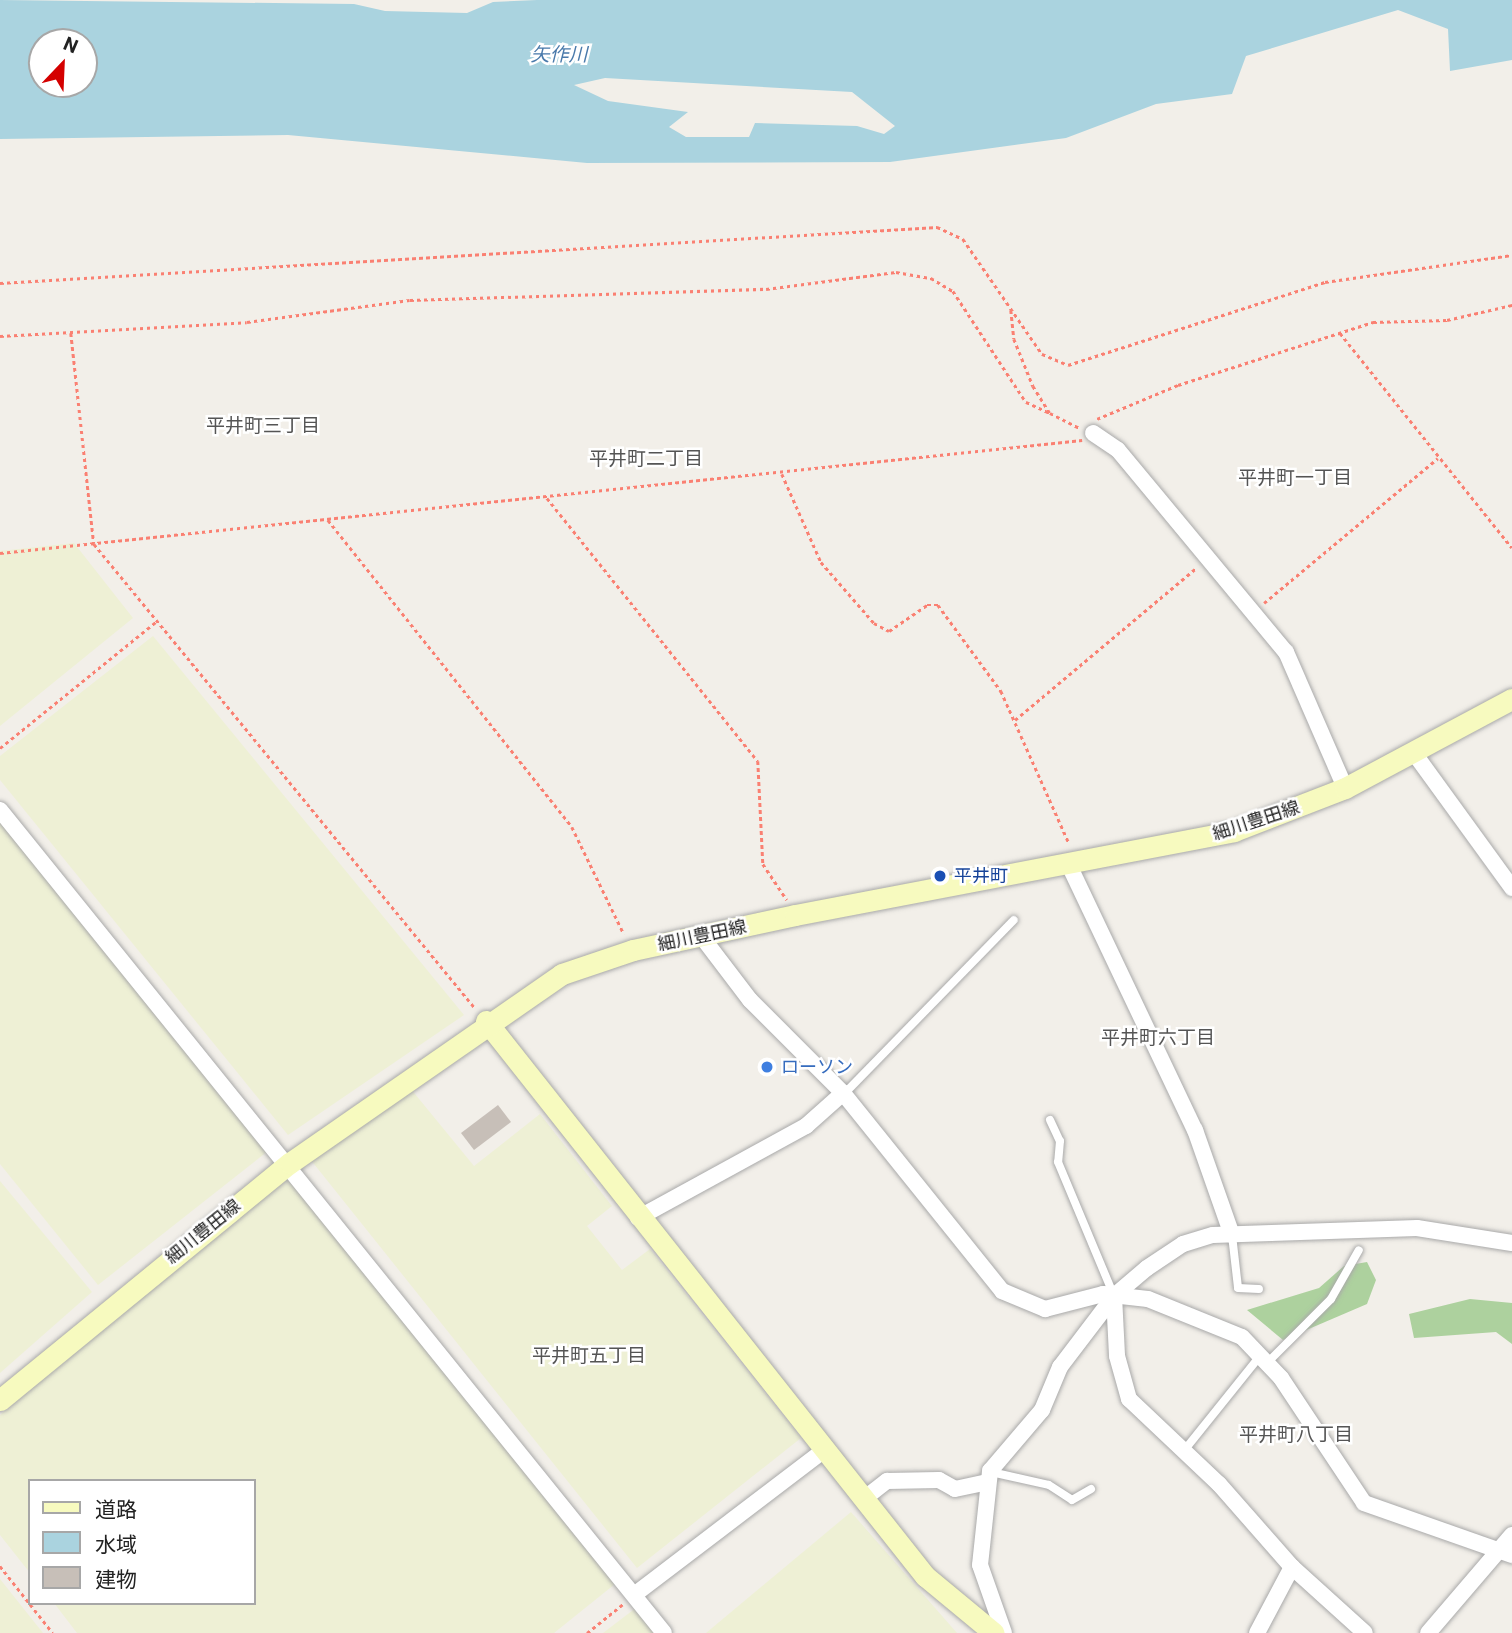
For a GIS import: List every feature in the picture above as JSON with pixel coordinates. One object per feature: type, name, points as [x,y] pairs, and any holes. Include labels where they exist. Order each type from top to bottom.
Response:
[{"type":"main road","name":"細川豊田線","points":[[0,1400],[290,1163],[486,1021],[562,974],[633,950],[796,915],[1234,831],[1345,788],[1512,699]]},
{"type":"main road","points":[[486,1021],[638,1218],[925,1576],[994,1633]]},
{"type":"street","points":[[1093,433],[1118,450],[1286,652],[1345,788]]},
{"type":"street","points":[[1414,753],[1512,888]]},
{"type":"street","points":[[0,810],[290,1163],[664,1633]]},
{"type":"street","points":[[1073,862],[1195,1130],[1232,1235]]},
{"type":"street","points":[[702,937],[750,1000],[843,1094],[1002,1291],[1045,1310],[1114,1296],[1148,1299],[1242,1337],[1265,1358],[1364,1503],[1504,1552]]},
{"type":"street","points":[[638,1218],[806,1126],[843,1094]]},
{"type":"street","points":[[865,1498],[887,1481],[939,1480],[955,1489],[988,1477],[1042,1410],[1060,1367],[1114,1296],[1183,1244],[1232,1235],[1417,1228],[1512,1243]]},
{"type":"street","points":[[1114,1296],[1117,1356],[1129,1399],[1292,1567],[1365,1633]]},
{"type":"street","points":[[634,1595],[824,1450]]},
{"type":"street","points":[[988,1477],[980,1565],[1004,1633]]},
{"type":"street","points":[[1428,1633],[1504,1552],[1512,1535]]},
{"type":"street","points":[[1257,1633],[1292,1567]]},
{"type":"lane","points":[[843,1094],[1014,920]]},
{"type":"lane","points":[[1050,1120],[1060,1141],[1058,1163],[1114,1296]]},
{"type":"lane","points":[[1232,1235],[1238,1288],[1259,1289]]},
{"type":"lane","points":[[1183,1452],[1265,1358],[1331,1300],[1359,1250]]},
{"type":"lane","points":[[988,1477],[1049,1485],[1072,1500],[1091,1489]]},
{"type":"path","points":[[0,284],[937,227],[963,239],[1042,354],[1068,365],[1325,282],[1512,255]]},
{"type":"path","points":[[0,336],[247,322],[410,300],[766,289],[896,272],[931,278],[953,291],[1026,402],[1093,433]]},
{"type":"path","points":[[0,553],[1075,445],[1093,433],[1097,418],[1115,409],[1373,322],[1447,320],[1512,304]]},
{"type":"path","points":[[1011,310],[1014,339],[1050,413]]},
{"type":"path","points":[[71,333],[94,544],[486,1021]]},
{"type":"path","points":[[1340,333],[1512,548]]},
{"type":"path","points":[[1253,612],[1438,458]]},
{"type":"path","points":[[782,474],[821,562],[847,600],[889,631],[927,605],[938,605],[1015,720],[1073,862]]},
{"type":"path","points":[[547,498],[758,761],[763,864],[796,915]]},
{"type":"path","points":[[328,520],[572,827],[633,950]]},
{"type":"path","points":[[1015,720],[1207,559]]},
{"type":"path","points":[[0,748],[157,621]]},
{"type":"path","points":[[0,1566],[28,1601]]},
{"type":"path","points":[[587,1633],[634,1595]]},
{"type":"path","points":[[31,1605],[53,1633]]},
{"type":"green space","points":[[74,543],[133,618],[0,726],[0,551]]},
{"type":"green space","points":[[153,636],[464,1015],[288,1135],[0,780],[0,756]]},
{"type":"green space","points":[[0,816],[273,1147],[98,1285],[0,1164]]},
{"type":"green space","points":[[406,1083],[474,1166],[540,1114],[612,1206],[587,1226],[622,1270],[650,1249],[801,1438],[637,1568],[310,1159]]},
{"type":"green space","points":[[295,1172],[620,1580],[554,1633],[77,1633],[56,1605],[256,1605],[256,1479],[28,1479],[28,1570],[0,1535],[0,1415]]},
{"type":"green space","points":[[0,1181],[92,1292],[0,1373]]},
{"type":"green space","points":[[1367,1262],[1376,1280],[1367,1304],[1283,1340],[1247,1310],[1319,1288],[1344,1266]]},
{"type":"green space","points":[[1470,1299],[1512,1303],[1512,1344],[1496,1332],[1414,1338],[1409,1314]]},
{"type":"green space","points":[[851,1512],[957,1633],[706,1633]]},
{"type":"green space","points":[[0,1579],[43,1633],[0,1633]]},
{"type":"green space","points":[[641,1604],[663,1633],[603,1633]]},
{"type":"water","name":"矢作川","points":[[0,0],[354,4],[385,11],[467,13],[493,2],[537,0],[1512,0],[1512,60],[1450,71],[1448,29],[1398,10],[1246,56],[1232,94],[1156,104],[1066,138],[890,162],[587,163],[288,135],[0,139]],"holes":[[[605,78],[852,92],[895,126],[884,134],[857,126],[755,123],[749,137],[686,137],[669,127],[688,112],[608,101],[574,85]]]},
{"type":"building","points":[[498,1105],[511,1122],[474,1150],[461,1133]]},
{"type":"place","name":"平井町","points":[[940,876]]},
{"type":"place","name":"ローソン","points":[[767,1067]]},
{"type":"district","name":"平井町三丁目","points":[[263,426]]},
{"type":"district","name":"平井町二丁目","points":[[646,459]]},
{"type":"district","name":"平井町一丁目","points":[[1295,478]]},
{"type":"district","name":"平井町六丁目","points":[[1158,1038]]},
{"type":"district","name":"平井町五丁目","points":[[589,1356]]},
{"type":"district","name":"平井町八丁目","points":[[1296,1435]]}]
